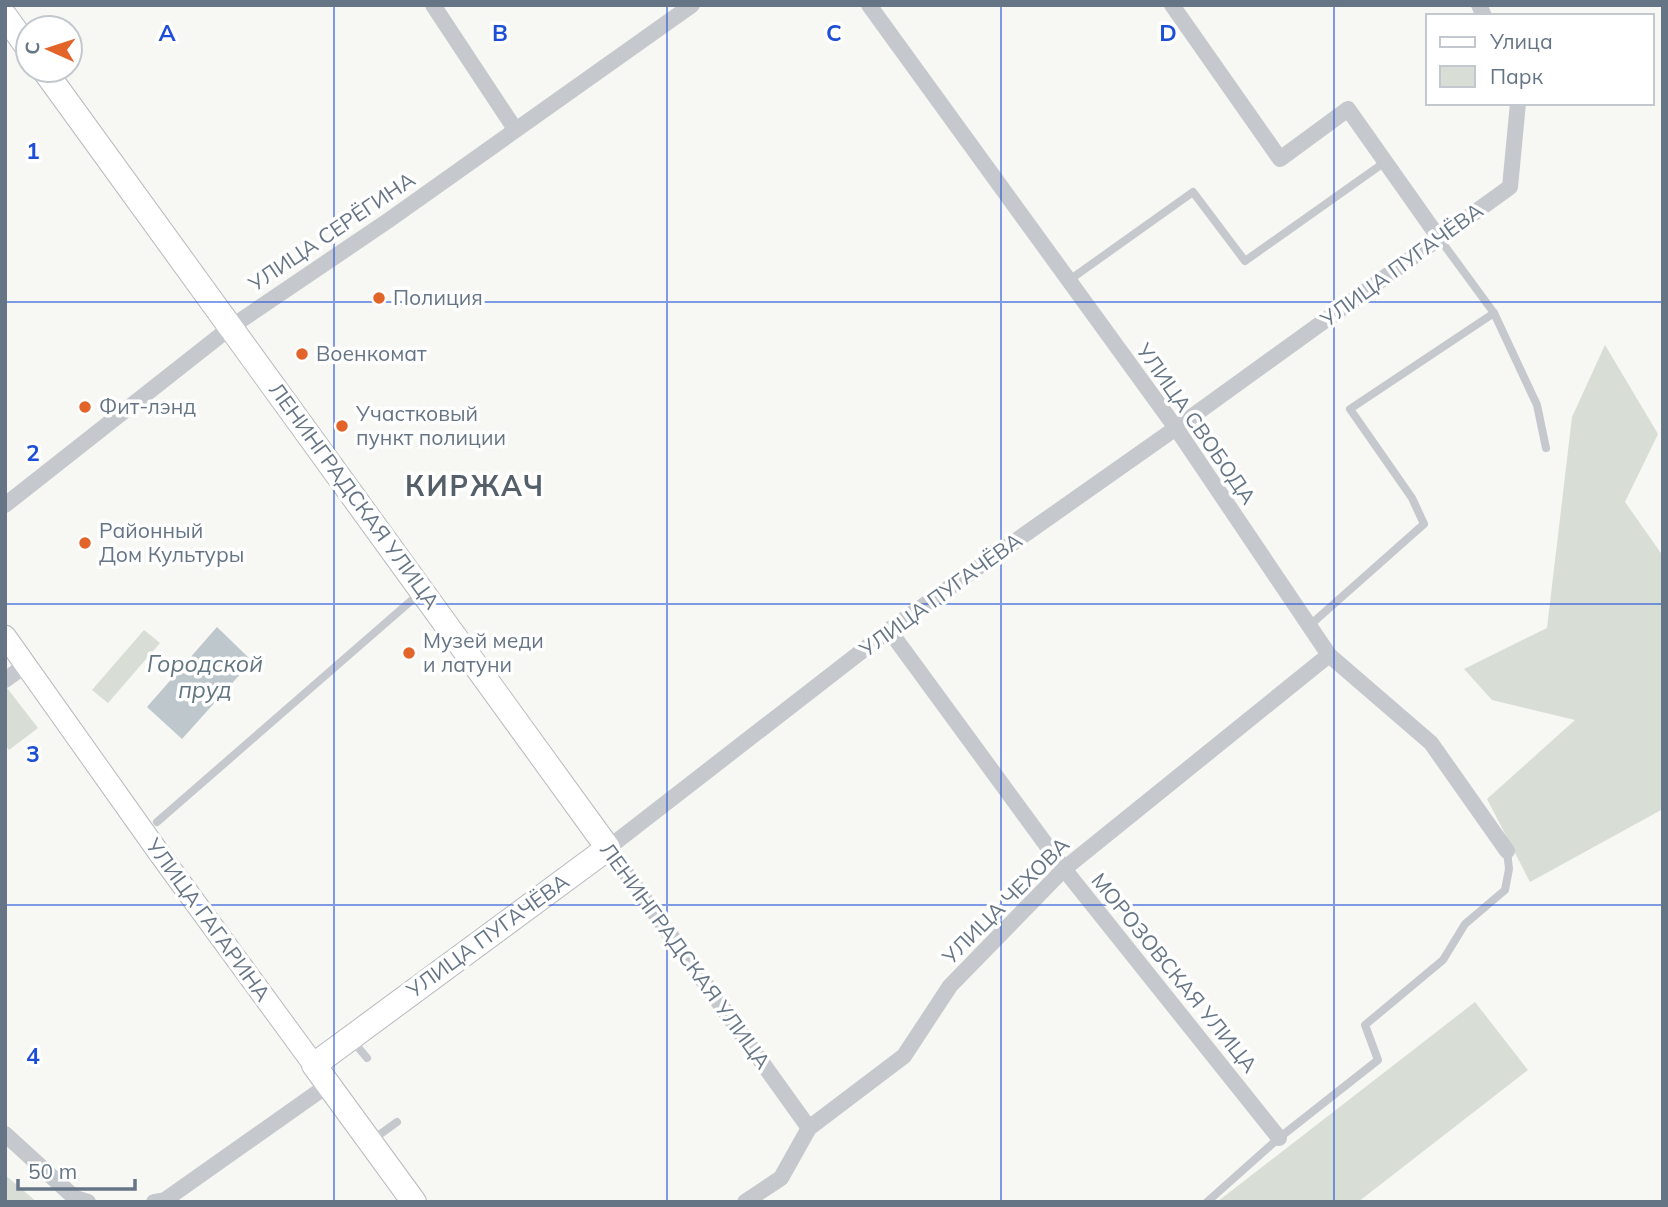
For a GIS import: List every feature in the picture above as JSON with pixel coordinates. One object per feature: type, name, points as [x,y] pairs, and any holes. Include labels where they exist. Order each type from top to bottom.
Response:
[{"type":"main road","name":"ЛЕНИНГРАДСКАЯ УЛИЦА","points":[[54,84],[608,848]]},
{"type":"main road","name":"УЛИЦА ПУГАЧЁВА","points":[[321,1075],[350,1038],[608,848]]},
{"type":"main road","name":"УЛИЦА ГАГАРИНА","points":[[321,1075],[414,1202]]},
{"type":"street","points":[[433,5],[515,130]]},
{"type":"street","name":"УЛИЦА СЕРЁГИНА","points":[[5,505],[231,327],[388,220],[692,5]]},
{"type":"street","name":"УЛИЦА СВОБОДА","points":[[869,5],[1176,428],[1329,655],[1431,743],[1507,851]]},
{"type":"street","points":[[1172,5],[1280,159],[1348,109],[1439,238]]},
{"type":"street","name":"УЛИЦА ПУГАЧЁВА","points":[[608,848],[889,630],[1176,428],[1510,187],[1518,105]]},
{"type":"street","name":"МОРОЗОВСКАЯ УЛИЦА","points":[[889,630],[1064,869],[1279,1138]]},
{"type":"street","name":"УЛИЦА ГАГАРИНА","points":[[5,636],[321,1075]]},
{"type":"street","name":"УЛИЦА ЧЕХОВА","points":[[745,1202],[781,1178],[809,1128],[904,1056],[950,986],[1064,869],[1329,655]]},
{"type":"street","points":[[5,680],[26,665]]},
{"type":"street","name":"ЛЕНИНГРАДСКАЯ УЛИЦА","points":[[608,848],[809,1128]]},
{"type":"street","points":[[154,1202],[165,1200],[321,1075]]},
{"type":"street","points":[[5,1133],[75,1198],[88,1202]]},
{"type":"lane","points":[[1068,281],[1193,192],[1245,261],[1385,162]]},
{"type":"lane","points":[[1439,238],[1494,313],[1537,405],[1546,448]]},
{"type":"lane","points":[[1309,626],[1424,524],[1412,498],[1350,409],[1494,313]]},
{"type":"lane","points":[[157,822],[422,591]]},
{"type":"lane","points":[[1207,1202],[1279,1138],[1378,1060],[1364,1025],[1443,960],[1465,924],[1505,890],[1507,851]]},
{"type":"lane","points":[[350,1038],[367,1058]]},
{"type":"lane","points":[[369,1142],[397,1122]]},
{"type":"green space","points":[[1605,345],[1658,434],[1625,502],[1663,556],[1663,809],[1530,882],[1487,799],[1575,720],[1492,700],[1464,669],[1547,628],[1572,417]]},
{"type":"green space","points":[[144,630],[160,643],[108,703],[92,690]]},
{"type":"green space","points":[[7,688],[38,728],[9,750],[5,745]]},
{"type":"green space","points":[[1475,1002],[1528,1070],[1358,1202],[1217,1202]]},
{"type":"green space","points":[[5,1175],[37,1202],[5,1202]]},
{"type":"water","name":"Городской пруд","points":[[217,627],[252,661],[182,739],[147,707]]},
{"type":"place","name":"Полиция","points":[[379,298]]},
{"type":"place","name":"Военкомат","points":[[302,354]]},
{"type":"place","name":"Фит-лэнд","points":[[85,407]]},
{"type":"place","name":"Участковый пункт полиции","points":[[342,426]]},
{"type":"place","name":"Районный Дом Культуры","points":[[85,543]]},
{"type":"place","name":"Музей меди и латуни","points":[[409,653]]},
{"type":"district","name":"КИРЖАЧ","points":[[475,486]]}]
